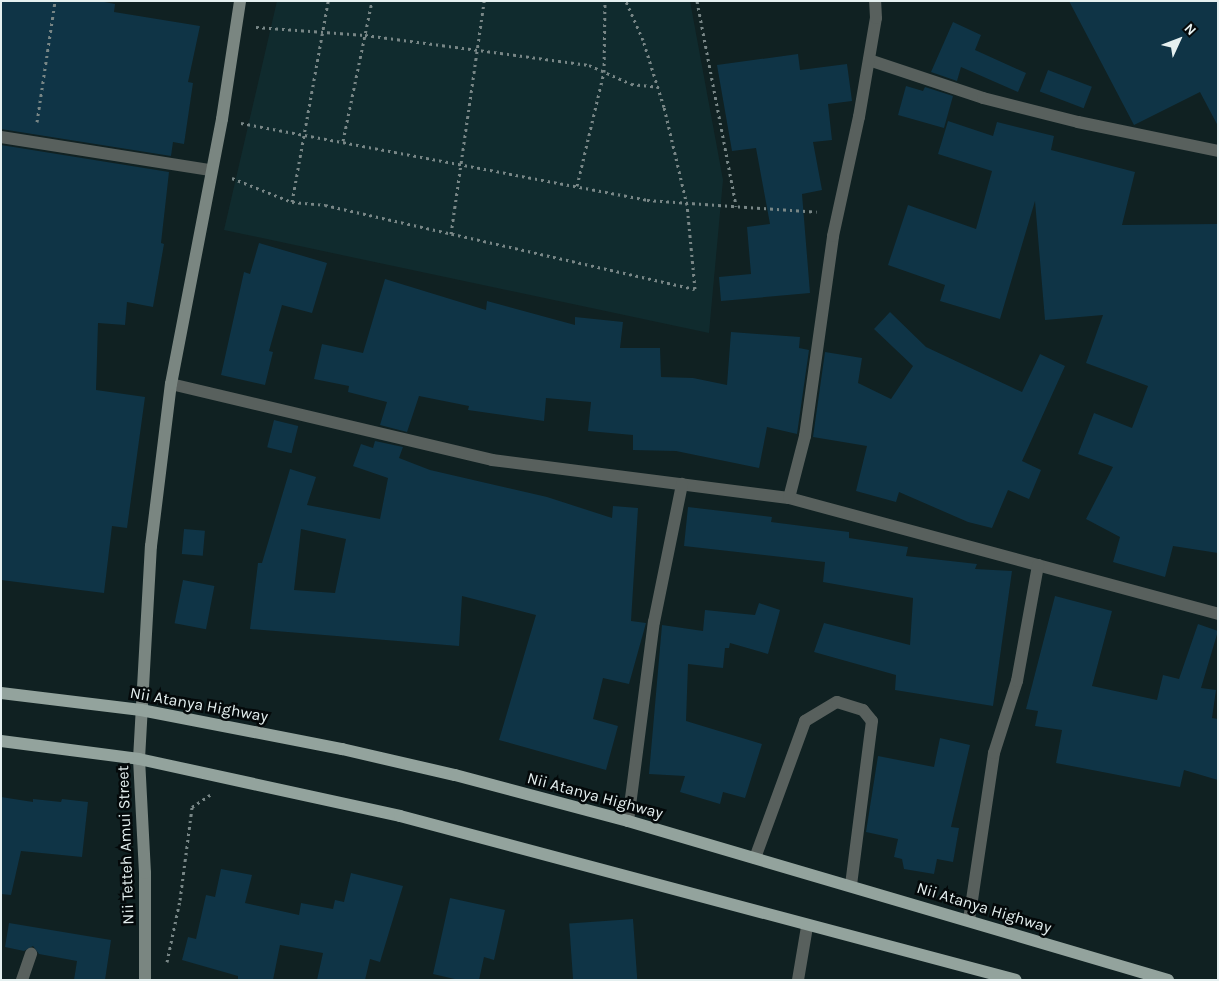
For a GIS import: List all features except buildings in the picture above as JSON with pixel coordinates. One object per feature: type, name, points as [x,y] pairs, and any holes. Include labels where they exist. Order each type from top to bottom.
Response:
[{"type":"main road","name":"Nii Tetteh Amui Street","points":[[146,980],[145,873],[139,759],[151,546],[171,384],[210,170],[222,119],[240,1]]},
{"type":"main road","name":"Nii Atanya Highway","points":[[1,693],[141,710],[351,751],[628,821],[970,920],[1168,980]]},
{"type":"main road","points":[[1,741],[139,759],[400,816],[621,872],[807,927],[1016,980]]},
{"type":"street","points":[[789,498],[805,436],[838,215],[876,18],[875,1]]},
{"type":"street","points":[[869,60],[983,98],[1078,122],[1218,151]]},
{"type":"street","points":[[1,137],[35,140],[210,170]]},
{"type":"street","points":[[171,384],[492,460],[789,498],[1218,614]]},
{"type":"street","points":[[628,821],[654,622],[682,484]]},
{"type":"street","points":[[970,920],[994,753],[1017,681],[1038,565]]},
{"type":"street","points":[[755,858],[805,721],[837,702],[863,710],[872,721],[851,886]]},
{"type":"street","points":[[798,980],[807,927]]},
{"type":"street","points":[[22,980],[31,954]]},
{"type":"path","points":[[35,140],[55,1]]},
{"type":"path","points":[[292,202],[302,136],[328,1]]},
{"type":"path","points":[[343,141],[372,1]]},
{"type":"path","points":[[450,234],[484,1]]},
{"type":"path","points":[[577,186],[604,72],[605,1]]},
{"type":"path","points":[[210,170],[292,202],[326,205],[695,289],[687,204],[658,87],[644,40],[626,1]]},
{"type":"path","points":[[697,1],[736,206]]},
{"type":"path","points":[[236,25],[322,34],[365,35],[588,64],[630,84],[658,87]]},
{"type":"path","points":[[222,119],[302,136],[343,141],[577,186],[687,204],[782,207],[838,215]]},
{"type":"path","points":[[166,971],[180,900],[192,807],[211,794],[220,795]]},
{"type":"shaded area","points":[[277,1],[690,1],[723,180],[709,333],[224,230]]}]
